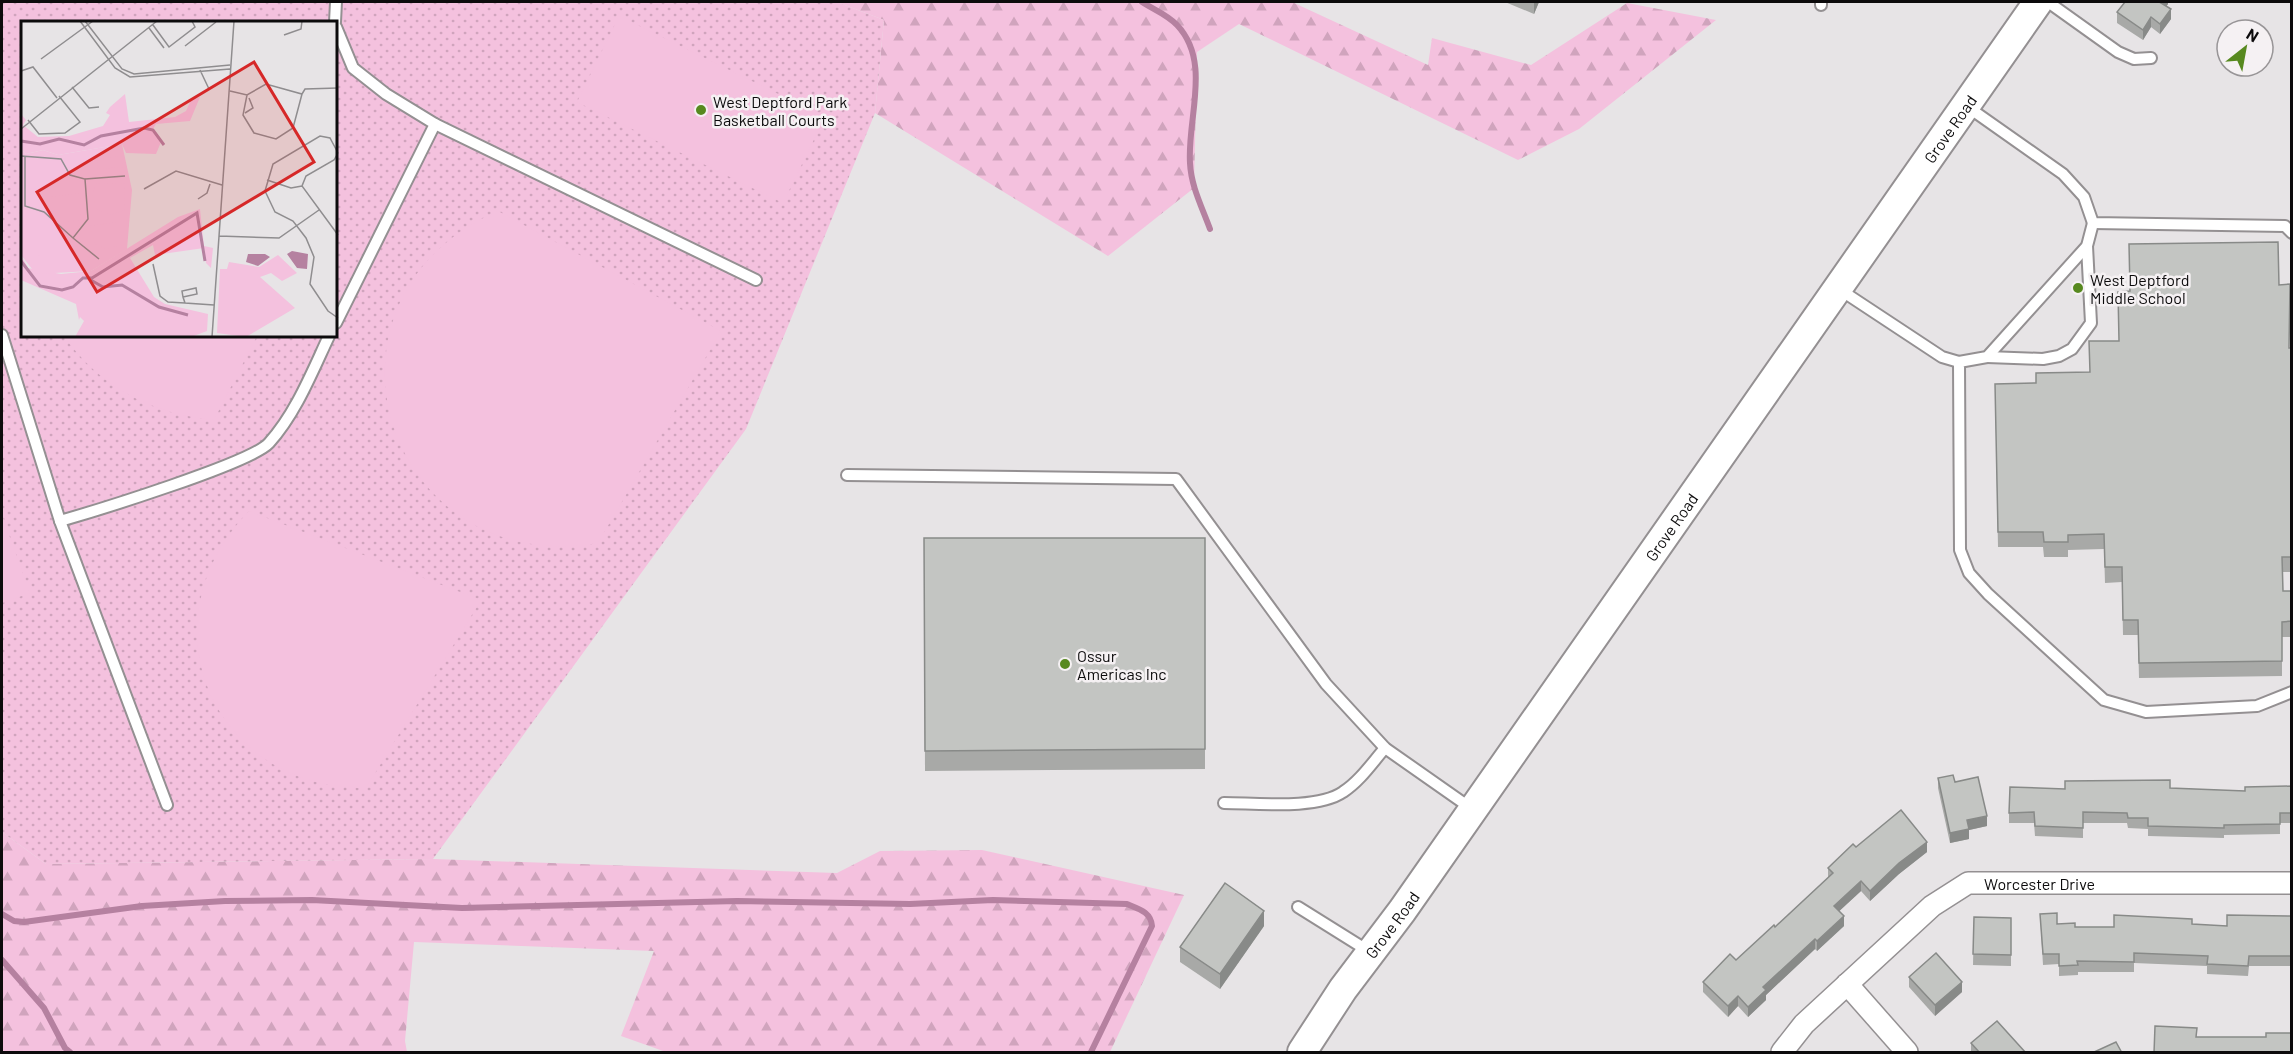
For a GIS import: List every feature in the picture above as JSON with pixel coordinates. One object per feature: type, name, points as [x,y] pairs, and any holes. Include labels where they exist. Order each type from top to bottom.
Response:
[{"type":"main road","name":"Grove Road","points":[[1302,1053],[1343,989],[1402,911],[2038,2]]},
{"type":"street","name":"Worcester Drive","points":[[1782,1053],[1804,1024],[1932,906],[1968,884],[2292,882]]},
{"type":"street","points":[[1847,984],[1907,1053]]},
{"type":"lane","points":[[335,21],[336,2]]},
{"type":"lane","points":[[2048,2],[2118,52],[2134,59],[2151,58]]},
{"type":"lane","points":[[338,33],[352,68],[386,94],[435,124],[756,280]]},
{"type":"lane","points":[[1838,288],[1942,357],[1959,362],[1987,357],[2043,359],[2059,356],[2072,349],[2091,323],[2087,246],[2093,223],[2084,197],[2063,174],[1965,105]]},
{"type":"lane","points":[[338,318],[435,124]]},
{"type":"lane","points":[[2093,223],[2285,226],[2292,233]]},
{"type":"lane","points":[[1987,357],[2087,246]]},
{"type":"lane","points":[[2,335],[60,521],[167,805]]},
{"type":"lane","points":[[60,521],[239,460],[268,445],[294,406],[328,338]]},
{"type":"lane","points":[[1959,362],[1960,550],[1969,573],[1988,594],[2104,699],[2146,712],[2257,706],[2292,692]]},
{"type":"lane","points":[[847,475],[1176,479],[1323,679],[1385,748],[1472,809]]},
{"type":"lane","points":[[1224,803],[1319,802],[1342,793],[1361,776],[1385,748]]},
{"type":"lane","points":[[1298,907],[1370,952]]},
{"type":"green space","points":[[2,2],[837,2],[884,20],[875,113],[746,429],[433,859],[46,864],[2,832]]},
{"type":"green space","points":[[837,2],[1292,2],[1428,65],[1432,38],[1531,65],[1627,3],[1716,20],[1579,129],[1518,160],[1239,24],[1197,52],[1194,188],[1108,256],[875,113],[884,20]]},
{"type":"green space","name":"West Deptford Park Basketball Courts","points":[[619,16],[825,117],[783,203],[577,102]]},
{"type":"green space","points":[[498,211],[721,331],[598,543],[524,543],[464,519],[419,477],[392,423],[385,364],[399,305],[436,252]]},
{"type":"green space","points":[[66,338],[256,338],[214,420],[170,412],[130,395],[111,384],[78,354]]},
{"type":"green space","points":[[249,511],[481,600],[366,788],[312,781],[268,761],[233,730],[209,692],[198,648],[200,601],[217,555]]},
{"type":"green space","points":[[2,515],[30,593],[2,603]]},
{"type":"green space","points":[[2,832],[46,864],[433,859],[837,873],[880,851],[982,850],[1184,895],[1110,1052],[666,1052],[621,1036],[654,951],[414,942],[405,1041],[407,1052],[2,1052]]},
{"type":"building","points":[[2125,2],[2163,2],[2161,3],[2171,9],[2160,24],[2151,17],[2143,30],[2117,12]]},
{"type":"building","name":"West Deptford Middle School","points":[[2278,242],[2279,285],[2290,284],[2289,348],[2292,348],[2292,557],[2282,557],[2283,591],[2292,591],[2292,621],[2282,622],[2282,661],[2139,663],[2138,620],[2123,620],[2122,567],[2105,567],[2104,534],[2068,535],[2068,542],[2044,542],[2043,532],[1998,532],[1995,384],[2036,383],[2036,373],[2090,372],[2089,341],[2119,341],[2118,292],[2130,291],[2129,244]]},
{"type":"building","name":"Ossur Americas Inc","points":[[924,538],[1205,538],[1205,749],[925,751]]},
{"type":"building","points":[[1953,775],[1955,782],[1978,777],[1987,816],[1967,820],[1969,829],[1950,833],[1938,778]]},
{"type":"building","points":[[2170,780],[2170,788],[2245,791],[2245,787],[2292,786],[2292,813],[2280,813],[2280,824],[2224,825],[2224,828],[2148,826],[2148,818],[2128,818],[2127,813],[2083,812],[2083,828],[2035,826],[2034,812],[2009,813],[2010,787],[2065,789],[2065,781]]},
{"type":"building","points":[[1901,810],[1927,842],[1899,863],[1870,891],[1861,881],[1834,906],[1844,916],[1817,941],[1815,939],[1763,987],[1766,990],[1748,1007],[1738,996],[1728,1006],[1703,982],[1730,954],[1736,960],[1774,925],[1775,927],[1833,873],[1828,868],[1853,844],[1856,847]]},
{"type":"building","points":[[1225,883],[1264,911],[1220,974],[1180,947]]},
{"type":"building","points":[[2057,913],[2057,924],[2075,923],[2075,927],[2114,927],[2114,915],[2192,919],[2192,924],[2227,926],[2227,915],[2292,916],[2292,956],[2249,956],[2248,966],[2207,964],[2208,956],[2134,953],[2134,962],[2077,961],[2078,965],[2059,966],[2059,954],[2043,954],[2040,914]]},
{"type":"building","points":[[1974,917],[2011,918],[2011,955],[1973,954]]},
{"type":"building","points":[[1936,953],[1962,982],[1935,1005],[1909,977]]},
{"type":"building","points":[[1997,1021],[2026,1053],[1980,1053],[1971,1043]]},
{"type":"building","points":[[2155,1026],[2197,1028],[2196,1037],[2266,1037],[2266,1033],[2292,1033],[2292,1053],[2154,1053]]},
{"type":"building","points":[[2116,1042],[2122,1053],[2092,1053]]},
{"type":"waterway","points":[[1142,2],[1177,25],[1187,40],[1193,56],[1196,73],[1190,163],[1192,180],[1210,229]]},
{"type":"waterway","points":[[2,914],[14,921],[24,922],[142,906],[225,901],[312,900],[462,908],[737,901],[910,904],[993,900],[1127,904],[1147,914],[1152,926],[1091,1052]]},
{"type":"waterway","points":[[2,960],[44,1008],[65,1048],[70,1052]]},
{"type":"place","name":"West Deptford Park Basketball Courts","points":[[701,110]]},
{"type":"place","name":"West Deptford Middle School","points":[[2078,288]]},
{"type":"place","name":"Ossur Americas Inc","points":[[1065,664]]}]
